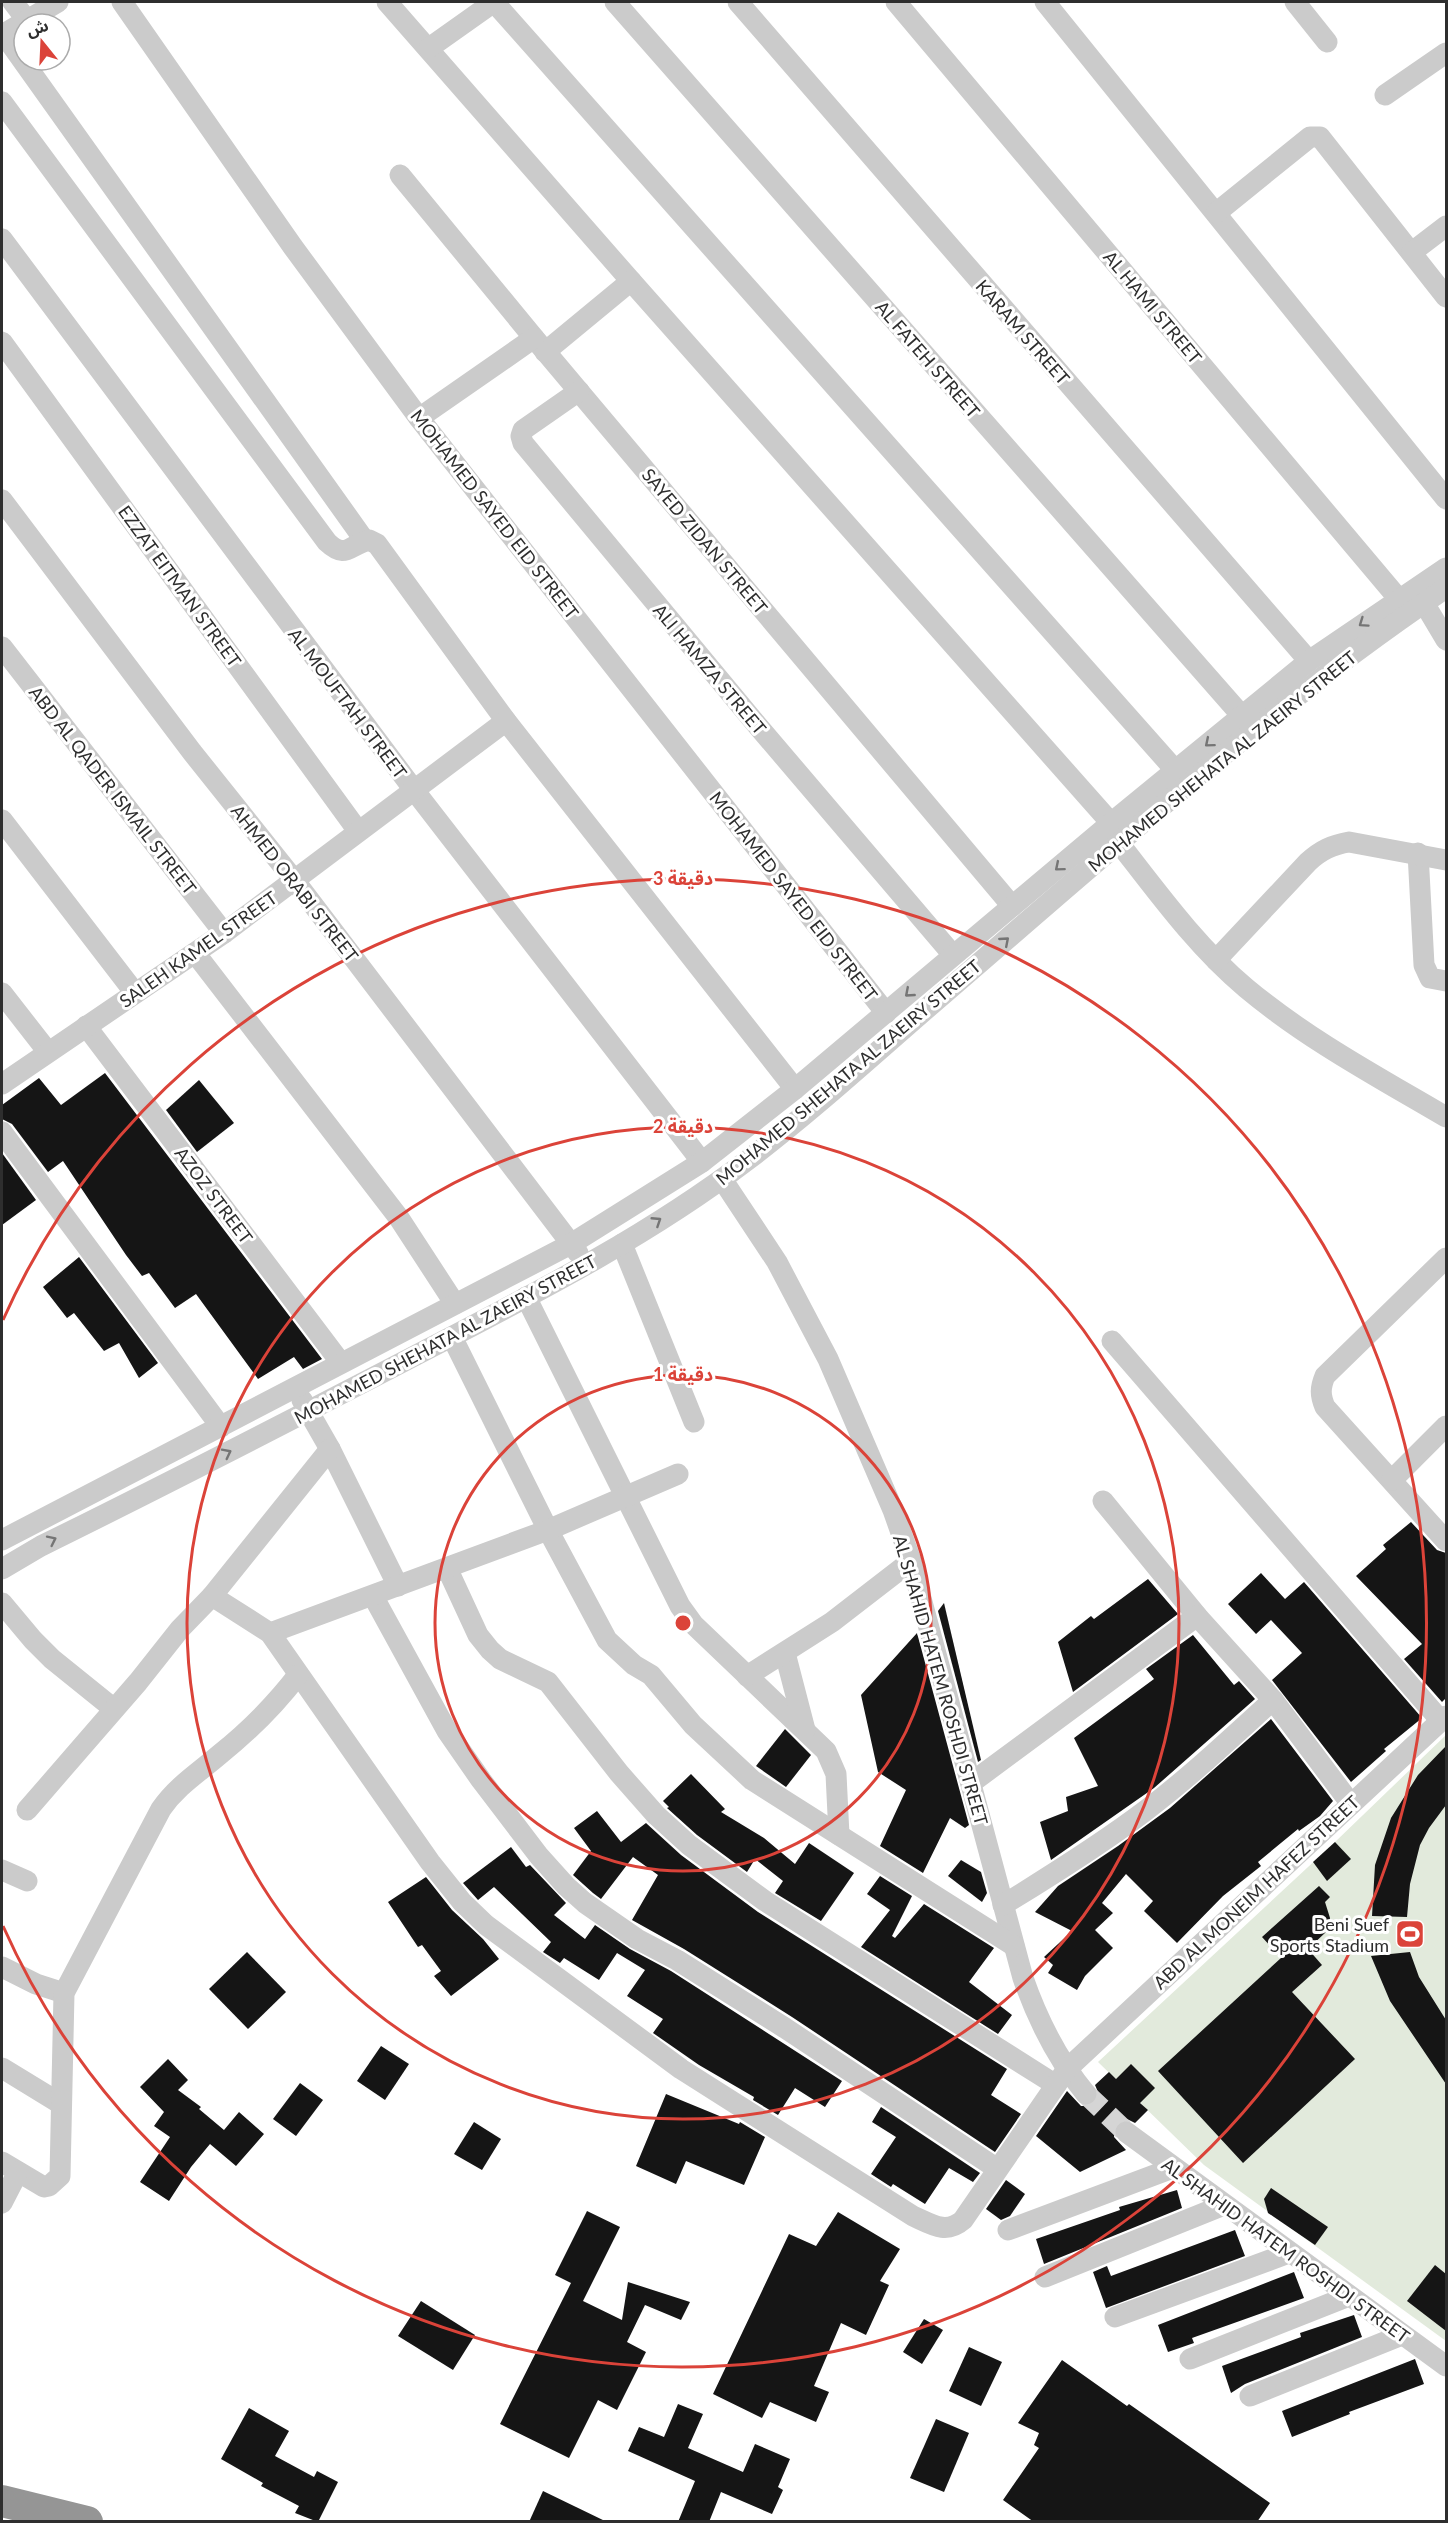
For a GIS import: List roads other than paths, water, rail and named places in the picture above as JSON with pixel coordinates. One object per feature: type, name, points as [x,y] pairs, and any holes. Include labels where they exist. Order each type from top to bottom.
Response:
[{"type":"highway","points":[[2,2501],[87,2522]]},
{"type":"highway","points":[[2,2517],[12,2522]]},
{"type":"street","points":[[39,12],[58,2]]},
{"type":"street","name":"MOHAMED SAYED EID STREET","points":[[122,2],[293,247],[419,418],[886,1013]]},
{"type":"street","points":[[387,2],[1111,824]]},
{"type":"street","points":[[429,48],[494,2],[1176,771]]},
{"type":"street","name":"AL FATEH STREET","points":[[615,2],[1242,716]]},
{"type":"street","name":"KARAM STREET","points":[[738,2],[1310,661]]},
{"type":"street","name":"AL HAMI STREET","points":[[896,2],[1411,605],[1446,640]]},
{"type":"street","points":[[1045,2],[1446,499]]},
{"type":"street","points":[[1294,2],[1327,42]]},
{"type":"street","points":[[2,34],[365,541]]},
{"type":"street","points":[[1385,95],[1446,53]]},
{"type":"street","points":[[2,102],[327,542],[340,551],[347,551],[365,541],[372,540],[377,544],[506,721],[792,1091],[802,1100],[804,1111],[801,1115]]},
{"type":"street","points":[[1216,213],[1310,137],[1317,136],[1322,139],[1446,297]]},
{"type":"street","name":"SAYED ZIDAN STREET","points":[[400,175],[539,345],[1012,906]]},
{"type":"street","points":[[1412,252],[1446,226]]},
{"type":"street","name":"AL MOUFTAH STREET","points":[[2,239],[414,790],[702,1161]]},
{"type":"street","points":[[419,418],[539,345],[631,281]]},
{"type":"street","name":"EZZAT EITMAN STREET","points":[[2,342],[358,831]]},
{"type":"street","name":"ALI HAMZA STREET","points":[[579,391],[523,430],[521,436],[523,443],[757,725],[953,955]]},
{"type":"street","name":"AHMED ORABI STREET","points":[[2,500],[192,752],[295,881],[587,1266]]},
{"type":"street","name":"MOHAMED SHEHATA AL ZAEIRY STREET","points":[[2,1569],[41,1546],[309,1411],[587,1266],[722,1179],[838,1085],[1119,843],[1411,605],[1446,568]]},
{"type":"street","name":"MOHAMED SHEHATA AL ZAEIRY STREET","points":[[2,1540],[571,1244],[702,1161],[792,1091],[1012,906],[1310,661],[1446,588]]},
{"type":"street","name":"ABD AL QADER ISMAIL STREET","points":[[2,647],[224,933]]},
{"type":"street","name":"SALEH KAMEL STREET","points":[[2,1084],[224,933],[506,721]]},
{"type":"street","points":[[2,820],[135,993]]},
{"type":"street","points":[[1216,960],[1319,852],[1333,845],[1349,842],[1446,860]]},
{"type":"street","points":[[1119,843],[1173,911],[1216,960],[1245,987],[1283,1017],[1346,1059],[1446,1117]]},
{"type":"street","points":[[1418,853],[1424,965],[1430,978],[1446,981]]},
{"type":"street","points":[[195,953],[399,1218],[455,1304]]},
{"type":"street","points":[[2,993],[48,1052]]},
{"type":"street","name":"AZOZ STREET","points":[[86,1026],[341,1363]]},
{"type":"street","points":[[822,1066],[819,1077],[822,1082],[826,1086],[838,1085]]},
{"type":"street","points":[[2,1132],[221,1427]]},
{"type":"street","name":"AL SHAHID HATEM ROSHDI STREET","points":[[722,1179],[777,1262],[828,1359],[873,1459],[912,1561],[1014,1946],[1034,2010],[1061,2077],[1086,2094]]},
{"type":"street","points":[[622,1244],[694,1422]]},
{"type":"street","points":[[1446,1258],[1325,1376],[1321,1385],[1321,1397],[1325,1407],[1446,1541]]},
{"type":"street","points":[[526,1297],[680,1606],[693,1623],[826,1751],[837,1774],[838,1835]]},
{"type":"street","points":[[452,1337],[548,1530],[607,1640],[617,1651],[651,1676],[693,1725],[752,1779],[1014,1946]]},
{"type":"street","points":[[1112,1341],[1444,1719]]},
{"type":"street","points":[[293,1387],[330,1449],[398,1586]]},
{"type":"street","points":[[1392,1480],[1446,1426]]},
{"type":"street","points":[[27,1810],[180,1629],[212,1596],[330,1449]]},
{"type":"street","points":[[270,1633],[548,1530],[678,1474]]},
{"type":"street","points":[[1102,1501],[1197,1616],[1273,1700],[1351,1804]]},
{"type":"street","points":[[747,1676],[832,1622],[912,1561]]},
{"type":"street","points":[[447,1568],[478,1635],[490,1650],[500,1659],[548,1682],[619,1773],[656,1815],[689,1845],[765,1901],[1061,2077]]},
{"type":"street","points":[[2,2203],[10,2167],[44,2187],[49,2186],[60,2176],[64,1993],[160,1809],[172,1793],[277,1702],[298,1675],[270,1633],[212,1596]]},
{"type":"street","points":[[373,1596],[447,1731],[539,1856],[566,1886],[585,1903],[637,1939],[676,1960],[785,2028],[996,2168]]},
{"type":"street","points":[[2,1603],[45,1653],[114,1709]]},
{"type":"street","points":[[971,1783],[1197,1616]]},
{"type":"street","points":[[785,1653],[805,1731]]},
{"type":"street","name":"ABD AL MONEIM HAFEZ STREET","points":[[298,1675],[430,1862],[462,1902],[486,1925],[673,2063],[913,2216],[940,2228],[949,2229],[963,2220],[996,2168],[1061,2077],[1444,1719]]},
{"type":"street","points":[[1003,1905],[1076,1860],[1145,1811],[1211,1758],[1273,1700]]},
{"type":"street","points":[[2,1870],[27,1881]]},
{"type":"street","points":[[2,1967],[36,1984],[64,1993]]},
{"type":"street","points":[[2,2068],[62,2104]]},
{"type":"street","name":"AL SHAHID HATEM ROSHDI STREET","points":[[1126,2132],[1446,2366]]},
{"type":"street","points":[[1008,2230],[1173,2168]]},
{"type":"street","points":[[1045,2277],[1224,2205]]},
{"type":"street","points":[[1115,2317],[1289,2253]]},
{"type":"street","points":[[1190,2359],[1349,2296]]},
{"type":"street","points":[[1250,2396],[1402,2335]]},
{"type":"tunnel","points":[[1086,2094],[1126,2132]]},
{"type":"place","name":"Beni Suef Sports Stadium","points":[[1410,1934]]}]
